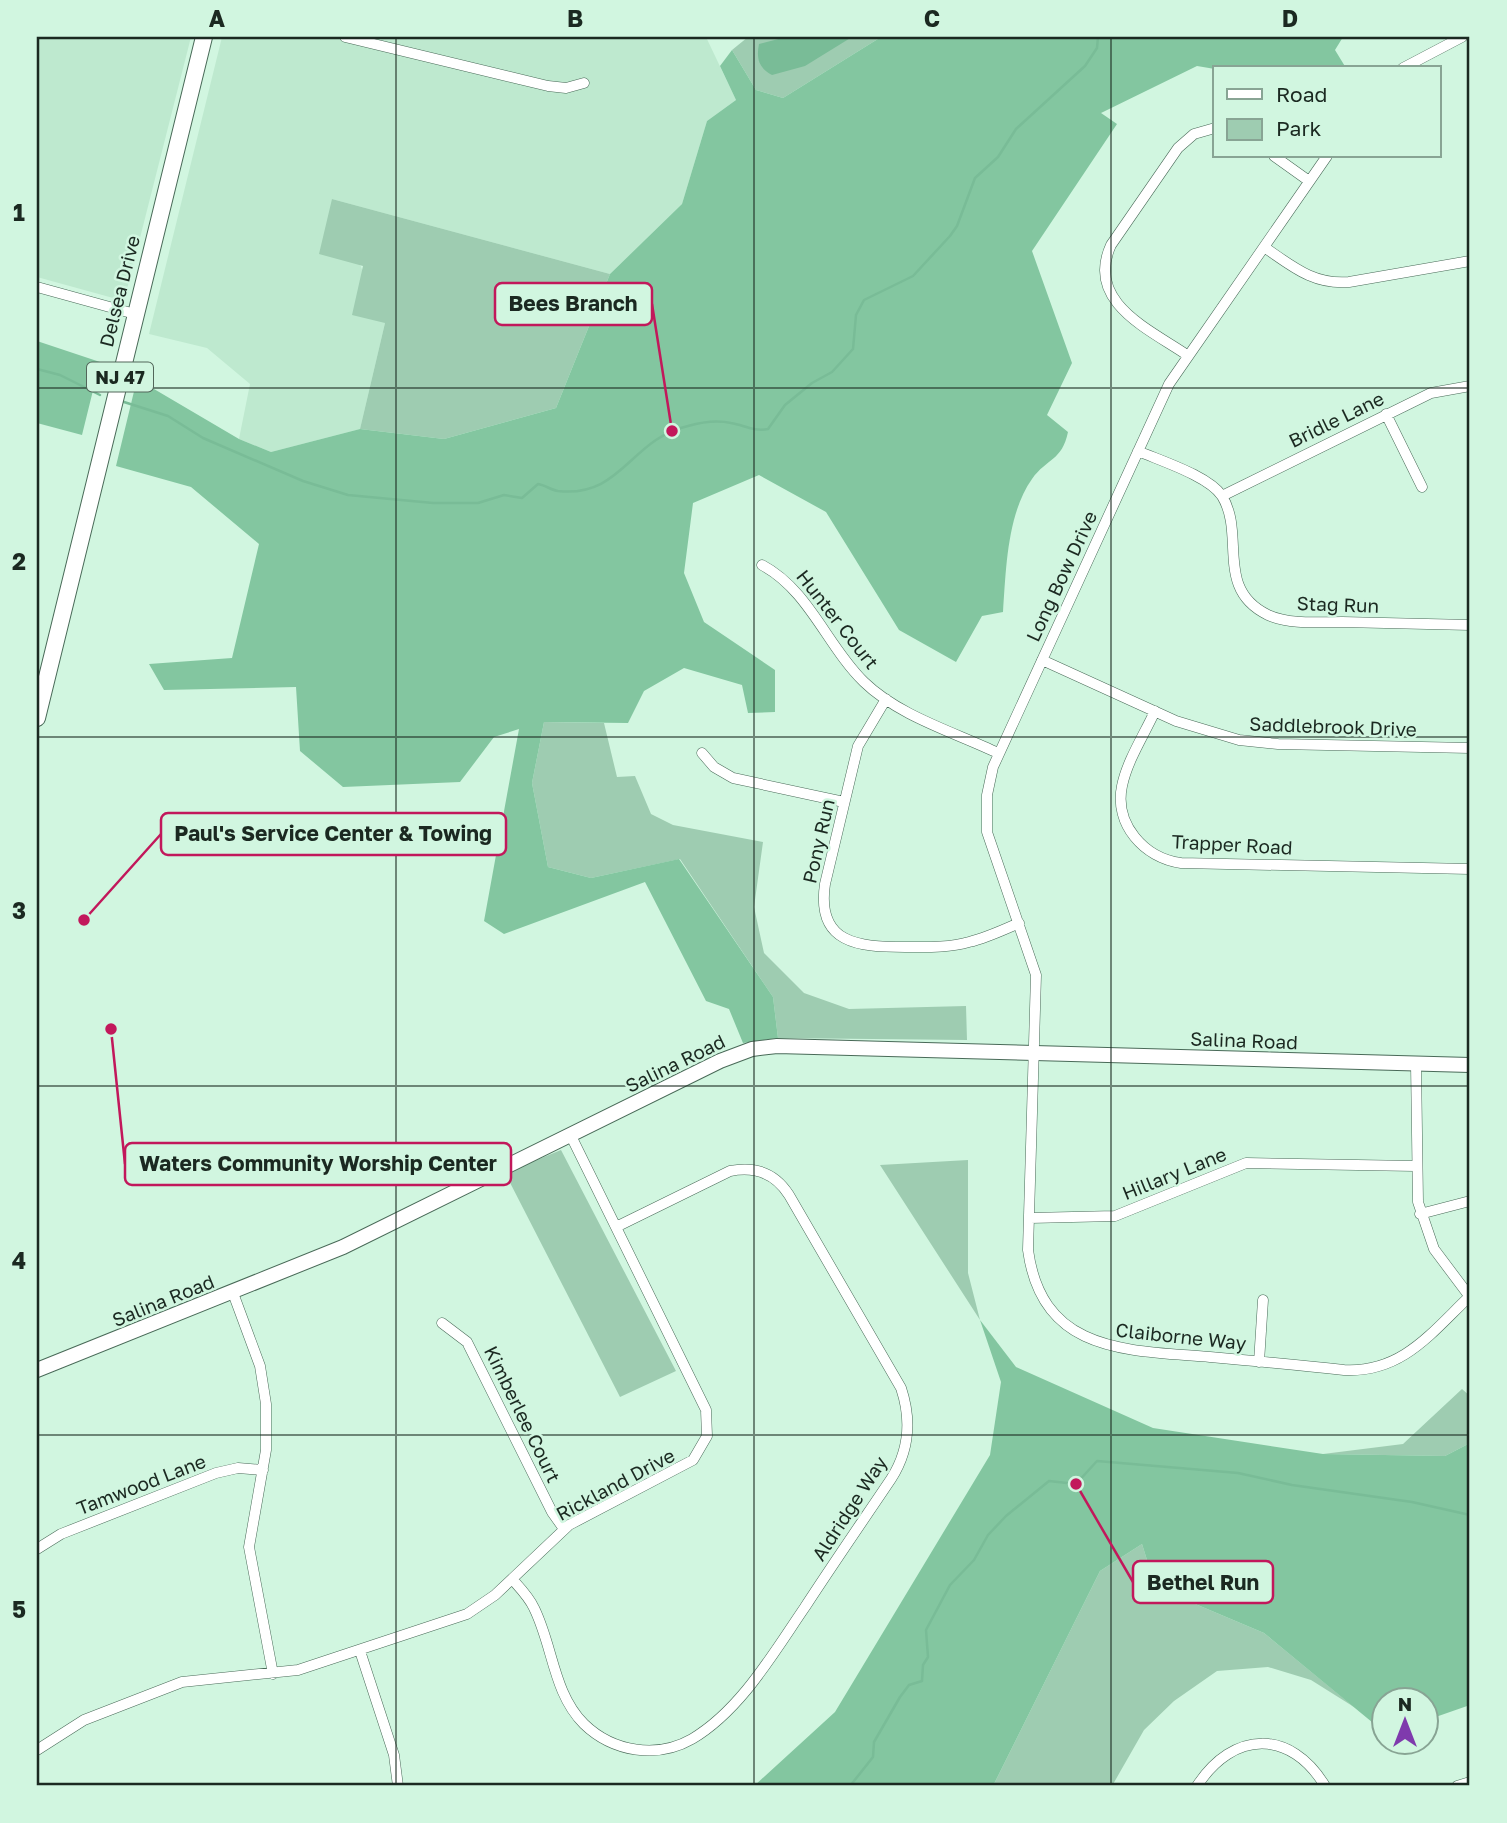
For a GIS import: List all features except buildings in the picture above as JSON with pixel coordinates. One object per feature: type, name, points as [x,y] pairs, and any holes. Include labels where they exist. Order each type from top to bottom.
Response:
[{"type":"main road","name":"Delsea Drive","points":[[37,718],[204,37]]},
{"type":"street","points":[[345,37],[548,86],[566,88],[584,83]]},
{"type":"street","points":[[1407,66],[1462,37]]},
{"type":"street","points":[[1187,355],[1116,305],[1105,281],[1105,263],[1111,246],[1178,148],[1194,134],[1213,129]]},
{"type":"street","points":[[1277,158],[1309,181]]},
{"type":"street","name":"Long Bow Drive","points":[[1034,1054],[1035,975],[987,832],[986,795],[998,753],[1169,384],[1326,158]]},
{"type":"street","points":[[1264,247],[1302,273],[1329,282],[1349,282],[1470,261]]},
{"type":"street","points":[[37,287],[135,314]]},
{"type":"street","name":"Bridle Lane","points":[[1222,496],[1440,390],[1470,386]]},
{"type":"street","points":[[1386,414],[1422,487]]},
{"type":"street","points":[[1138,451],[1203,480],[1222,496]]},
{"type":"street","name":"Stag Run","points":[[1222,496],[1229,518],[1236,580],[1245,596],[1267,614],[1297,621],[1470,625]]},
{"type":"street","name":"Hunter Court","points":[[762,565],[780,574],[793,588],[851,668],[886,699],[998,753]]},
{"type":"street","name":"Saddlebrook Drive","points":[[1042,660],[1198,730],[1259,743],[1470,748]]},
{"type":"street","name":"Pony Run","points":[[886,699],[858,746],[844,802],[823,902],[833,928],[846,940],[872,947],[951,946],[971,942],[1019,923]]},
{"type":"street","name":"Trapper Road","points":[[1155,711],[1124,780],[1121,799],[1130,832],[1157,856],[1181,863],[1470,869]]},
{"type":"street","points":[[702,752],[714,767],[733,778],[844,802]]},
{"type":"street","name":"Salina Road","points":[[37,1370],[343,1247],[720,1061],[752,1049],[777,1046],[1470,1065]]},
{"type":"street","name":"Claiborne Way","points":[[1034,1054],[1028,1250],[1035,1282],[1052,1312],[1072,1330],[1094,1343],[1121,1350],[1258,1362],[1357,1370],[1382,1367],[1408,1352],[1470,1296]]},
{"type":"street","points":[[1416,1064],[1415,1166],[1420,1213],[1434,1250],[1470,1296]]},
{"type":"street","name":"Rickland Drive","points":[[37,1749],[84,1720],[182,1682],[303,1669],[467,1614],[489,1600],[564,1530],[689,1464],[701,1451],[708,1431],[706,1410],[571,1136]]},
{"type":"street","name":"Hillary Lane","points":[[1030,1218],[1115,1216],[1246,1163],[1415,1166]]},
{"type":"street","name":"Aldridge Way","points":[[512,1579],[534,1607],[563,1693],[584,1724],[604,1738],[631,1749],[654,1751],[678,1745],[712,1724],[766,1664],[891,1479],[905,1450],[908,1423],[901,1388],[789,1195],[774,1177],[750,1169],[730,1171],[616,1227]]},
{"type":"street","points":[[1420,1213],[1470,1200]]},
{"type":"street","points":[[233,1293],[252,1342],[263,1383],[267,1425],[263,1470],[251,1524],[249,1554],[273,1674]]},
{"type":"street","points":[[1258,1362],[1264,1300]]},
{"type":"street","name":"Kimberlee Court","points":[[442,1323],[467,1342],[552,1512],[564,1530]]},
{"type":"street","name":"Tamwood Lane","points":[[37,1549],[61,1534],[216,1473],[238,1468],[263,1470]]},
{"type":"street","points":[[360,1651],[394,1755],[398,1786]]},
{"type":"street","points":[[1198,1786],[1212,1766],[1225,1756],[1252,1744],[1266,1744],[1297,1753],[1308,1761],[1325,1786]]},
{"type":"street","points":[[1457,1786],[1470,1783]]},
{"type":"shaded area","points":[[37,37],[191,37],[124,301],[37,277]]},
{"type":"shaded area","points":[[222,37],[706,37],[736,100],[707,121],[682,204],[610,274],[332,199],[385,323],[360,429],[271,452],[239,439],[250,384],[207,348],[149,334]]},
{"type":"shaded area","points":[[786,37],[852,37],[805,66],[772,75],[760,62],[759,44]]},
{"type":"shaded area","points":[[881,37],[1343,37],[1335,50],[1345,66],[1213,66],[1213,69],[1197,66],[1101,113],[1117,124],[1032,251],[1072,363],[1047,415],[1068,432],[1062,449],[1032,479],[1017,509],[1009,543],[1003,612],[982,616],[956,662],[899,630],[826,512],[759,475],[693,503],[684,573],[704,622],[775,670],[775,712],[748,713],[742,685],[684,668],[644,691],[628,723],[544,722],[532,783],[548,867],[591,878],[679,859],[773,997],[778,1038],[743,1043],[729,1009],[706,1001],[645,882],[504,934],[484,921],[519,729],[494,737],[460,782],[343,787],[300,751],[296,687],[164,690],[149,664],[232,658],[259,544],[191,487],[116,466],[137,379],[239,439],[271,452],[360,429],[444,439],[556,408],[610,274],[682,204],[707,121],[736,100],[720,66],[732,50],[756,90],[783,98]]},
{"type":"shaded area","points":[[37,341],[100,362],[82,435],[37,423]]},
{"type":"shaded area","points":[[980,1320],[1016,1367],[1153,1428],[1323,1454],[1445,1456],[1470,1443],[1470,1705],[1440,1715],[1440,1686],[1370,1686],[1370,1720],[1264,1633],[1174,1595],[1152,1576],[1142,1544],[1100,1571],[993,1786],[754,1786],[835,1712],[990,1455],[1001,1382]]},
{"type":"green space","points":[[748,37],[881,37],[783,98],[756,90],[732,50]]},
{"type":"green space","points":[[332,199],[610,274],[556,408],[444,439],[360,429],[385,323],[352,315],[363,266],[319,254]]},
{"type":"green space","points":[[544,722],[604,723],[617,777],[635,776],[651,814],[673,825],[763,842],[754,907],[764,953],[804,993],[849,1009],[966,1006],[967,1040],[778,1038],[773,997],[680,859],[591,878],[548,867],[532,783]]},
{"type":"green space","points":[[561,1150],[676,1371],[620,1397],[505,1173]]},
{"type":"green space","points":[[968,1160],[968,1273],[980,1320],[880,1165]]},
{"type":"green space","points":[[1462,1389],[1470,1396],[1470,1443],[1445,1456],[1323,1454],[1403,1444]]},
{"type":"green space","points":[[1142,1544],[1152,1576],[1174,1595],[1264,1633],[1354,1707],[1311,1680],[1268,1667],[1217,1671],[1174,1701],[1144,1730],[1112,1786],[993,1786],[1100,1571]]},
{"type":"waterway","points":[[124,402],[168,416],[203,438],[303,481],[348,495],[433,503],[478,503],[504,495],[522,498],[538,484],[558,491],[580,491],[597,486],[612,477],[652,443],[668,433],[693,425],[721,422],[768,429],[785,405],[812,383],[832,372],[853,349],[856,315],[864,300],[913,276],[950,236],[957,226],[975,178],[998,157],[1016,129],[1085,66],[1097,48],[1098,37]]},
{"type":"waterway","points":[[37,369],[60,375],[100,395]]},
{"type":"waterway","points":[[850,1786],[873,1757],[874,1742],[900,1697],[909,1685],[922,1681],[923,1665],[928,1657],[926,1630],[950,1585],[974,1560],[988,1535],[1006,1516],[1049,1481],[1076,1484],[1097,1461],[1238,1473],[1292,1485],[1412,1502],[1470,1515]]},
{"type":"place","name":"Bees Branch","points":[[672,431]]},
{"type":"place","name":"Paul's Service Center & Towing","points":[[84,920]]},
{"type":"place","name":"Waters Community Worship Center","points":[[111,1029]]},
{"type":"place","name":"Bethel Run","points":[[1076,1484]]}]
